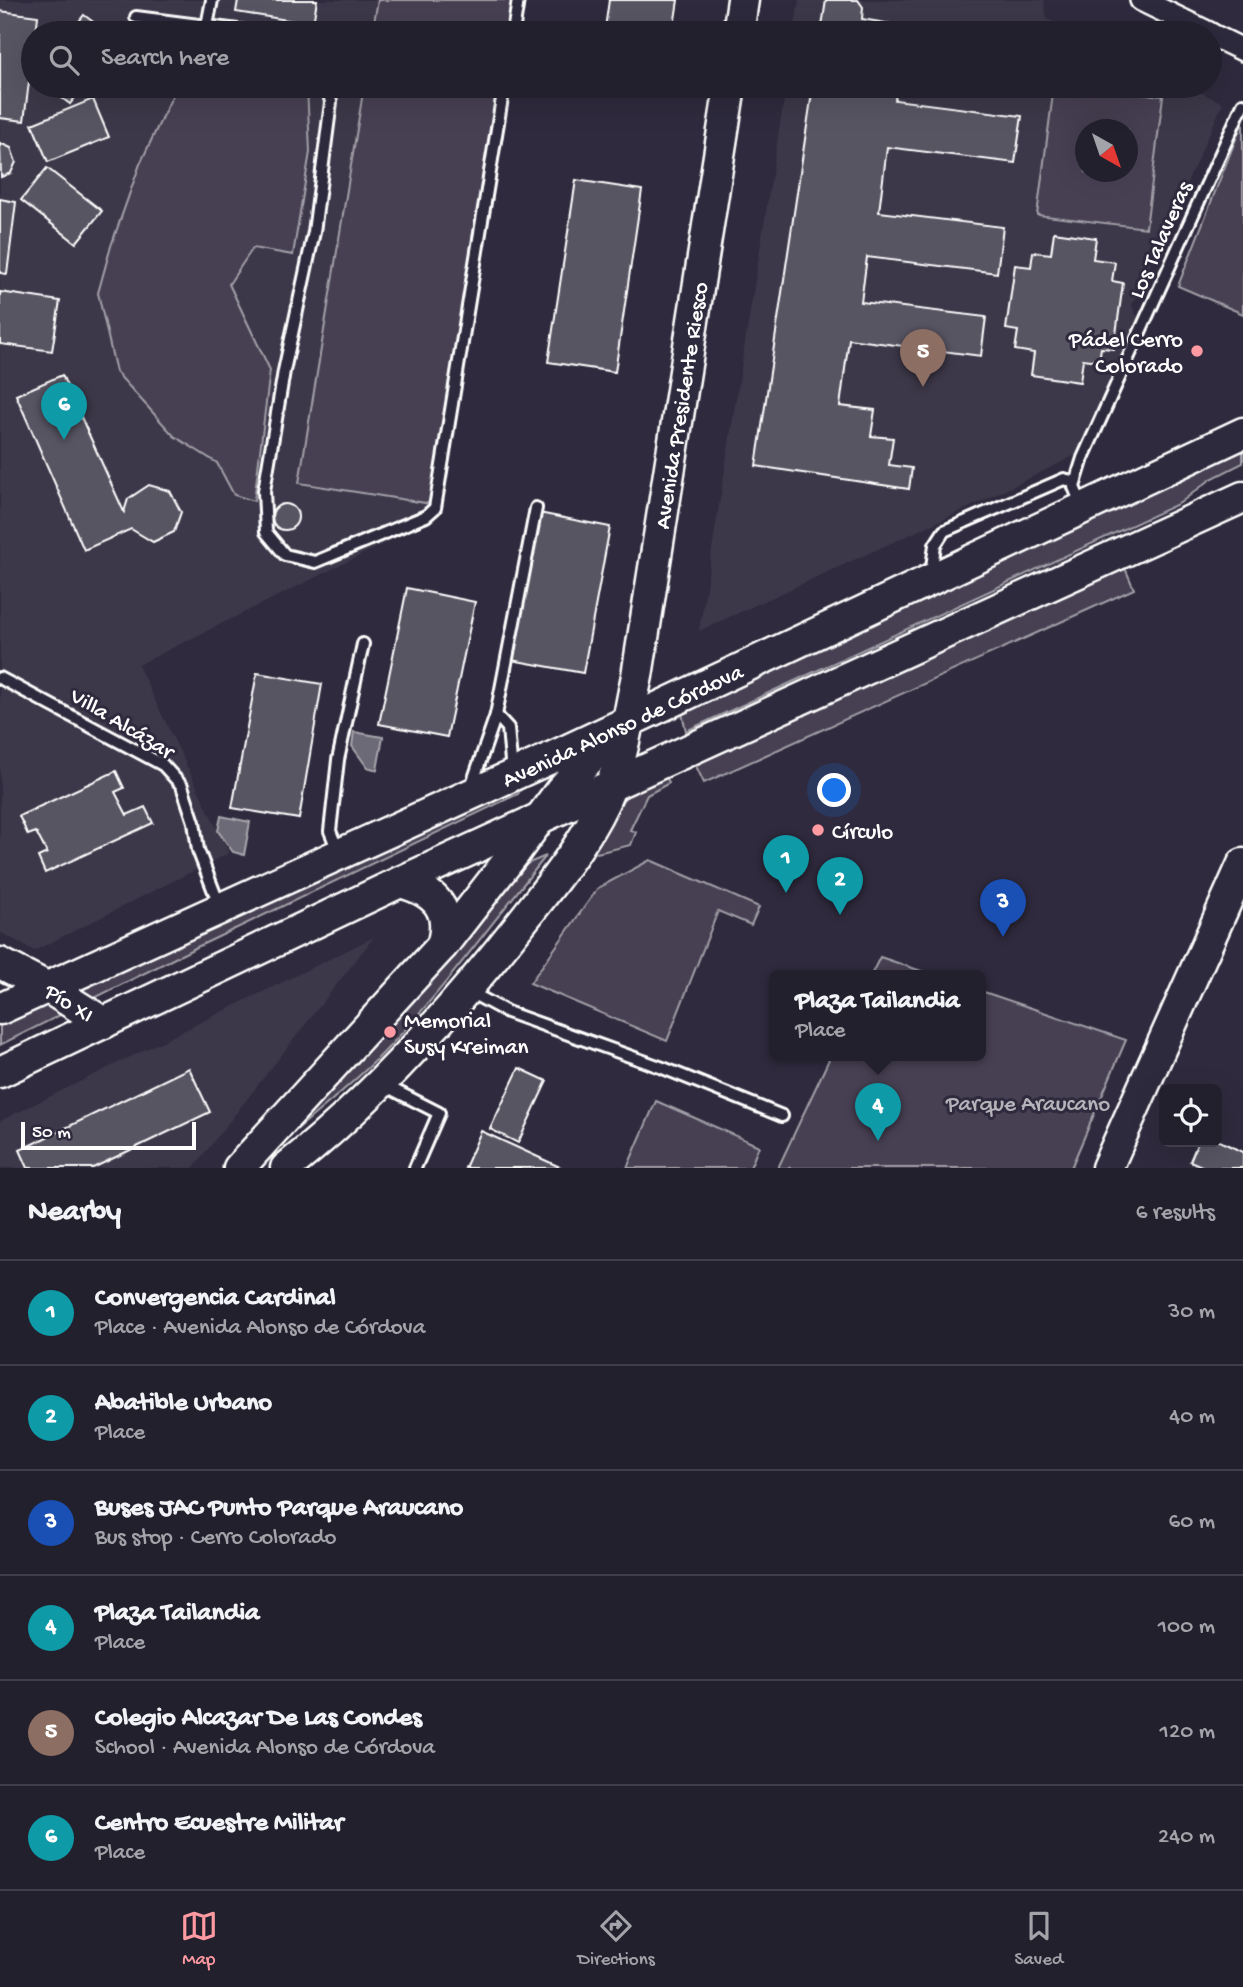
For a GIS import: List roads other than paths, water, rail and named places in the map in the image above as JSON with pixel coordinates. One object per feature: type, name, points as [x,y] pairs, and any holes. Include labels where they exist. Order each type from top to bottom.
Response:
[{"type":"main road","points":[[740,21],[743,0]]},
{"type":"main road","name":"Avenida Presidente Riesco","points":[[286,1168],[357,1106],[466,990],[553,881],[576,848],[610,786],[621,754],[637,676],[728,98]]},
{"type":"main road","name":"Avenida Alonso de Córdova","points":[[0,1009],[512,775],[930,578],[1079,494],[1243,433]]},
{"type":"main road","points":[[0,1072],[400,882],[1243,497]]},
{"type":"main road","points":[[239,1168],[442,946],[580,766],[626,722]]},
{"type":"main road","points":[[1107,1168],[1243,864]]},
{"type":"main road","points":[[400,882],[418,886],[433,895],[441,906],[446,933],[442,946]]},
{"type":"main road","name":"Pío XI","points":[[0,963],[47,987],[104,1023]]},
{"type":"street","points":[[1141,0],[1184,21]]},
{"type":"street","points":[[1222,40],[1243,50]]},
{"type":"lane","points":[[209,21],[212,0]]},
{"type":"lane","points":[[515,21],[518,0]]},
{"type":"lane","points":[[136,17],[168,21]]},
{"type":"lane","points":[[330,98],[314,232],[284,371],[264,491],[266,532],[285,555],[315,562],[426,516],[435,508],[502,98]]},
{"type":"lane","name":"Los Talaveras","points":[[1079,494],[1083,458],[1243,104]]},
{"type":"lane","points":[[469,794],[496,715],[536,508]]},
{"type":"lane","points":[[339,854],[330,831],[331,819],[338,760],[363,644]]},
{"type":"lane","name":"Villa Alcázar","points":[[0,678],[163,765],[182,786],[194,822],[198,850],[220,907]]},
{"type":"lane","points":[[496,715],[508,728],[512,775]]},
{"type":"lane","points":[[466,990],[507,1012],[782,1116]]},
{"type":"lane","points":[[380,1083],[439,1113],[415,1168]]},
{"type":"place","name":"Pádel Cerro Colorado","points":[[1197,351]]},
{"type":"place","name":"Colegio Alcazar De Las Condes","points":[[923,387]]},
{"type":"place","name":"Centro Ecuestre Militar","points":[[64,440]]},
{"type":"place","name":"Círculo","points":[[818,830]]},
{"type":"place","name":"Convergencia Cardinal","points":[[786,893]]},
{"type":"place","name":"Abatible Urbano","points":[[840,915]]},
{"type":"place","name":"Buses JAC Punto Parque Araucano","points":[[1003,937]]},
{"type":"place","name":"Memorial Susy Kreiman","points":[[390,1032]]},
{"type":"place","name":"Plaza Tailandia","points":[[878,1141]]},
{"type":"park label","name":"Parque Araucano","points":[[1028,1102]]}]
